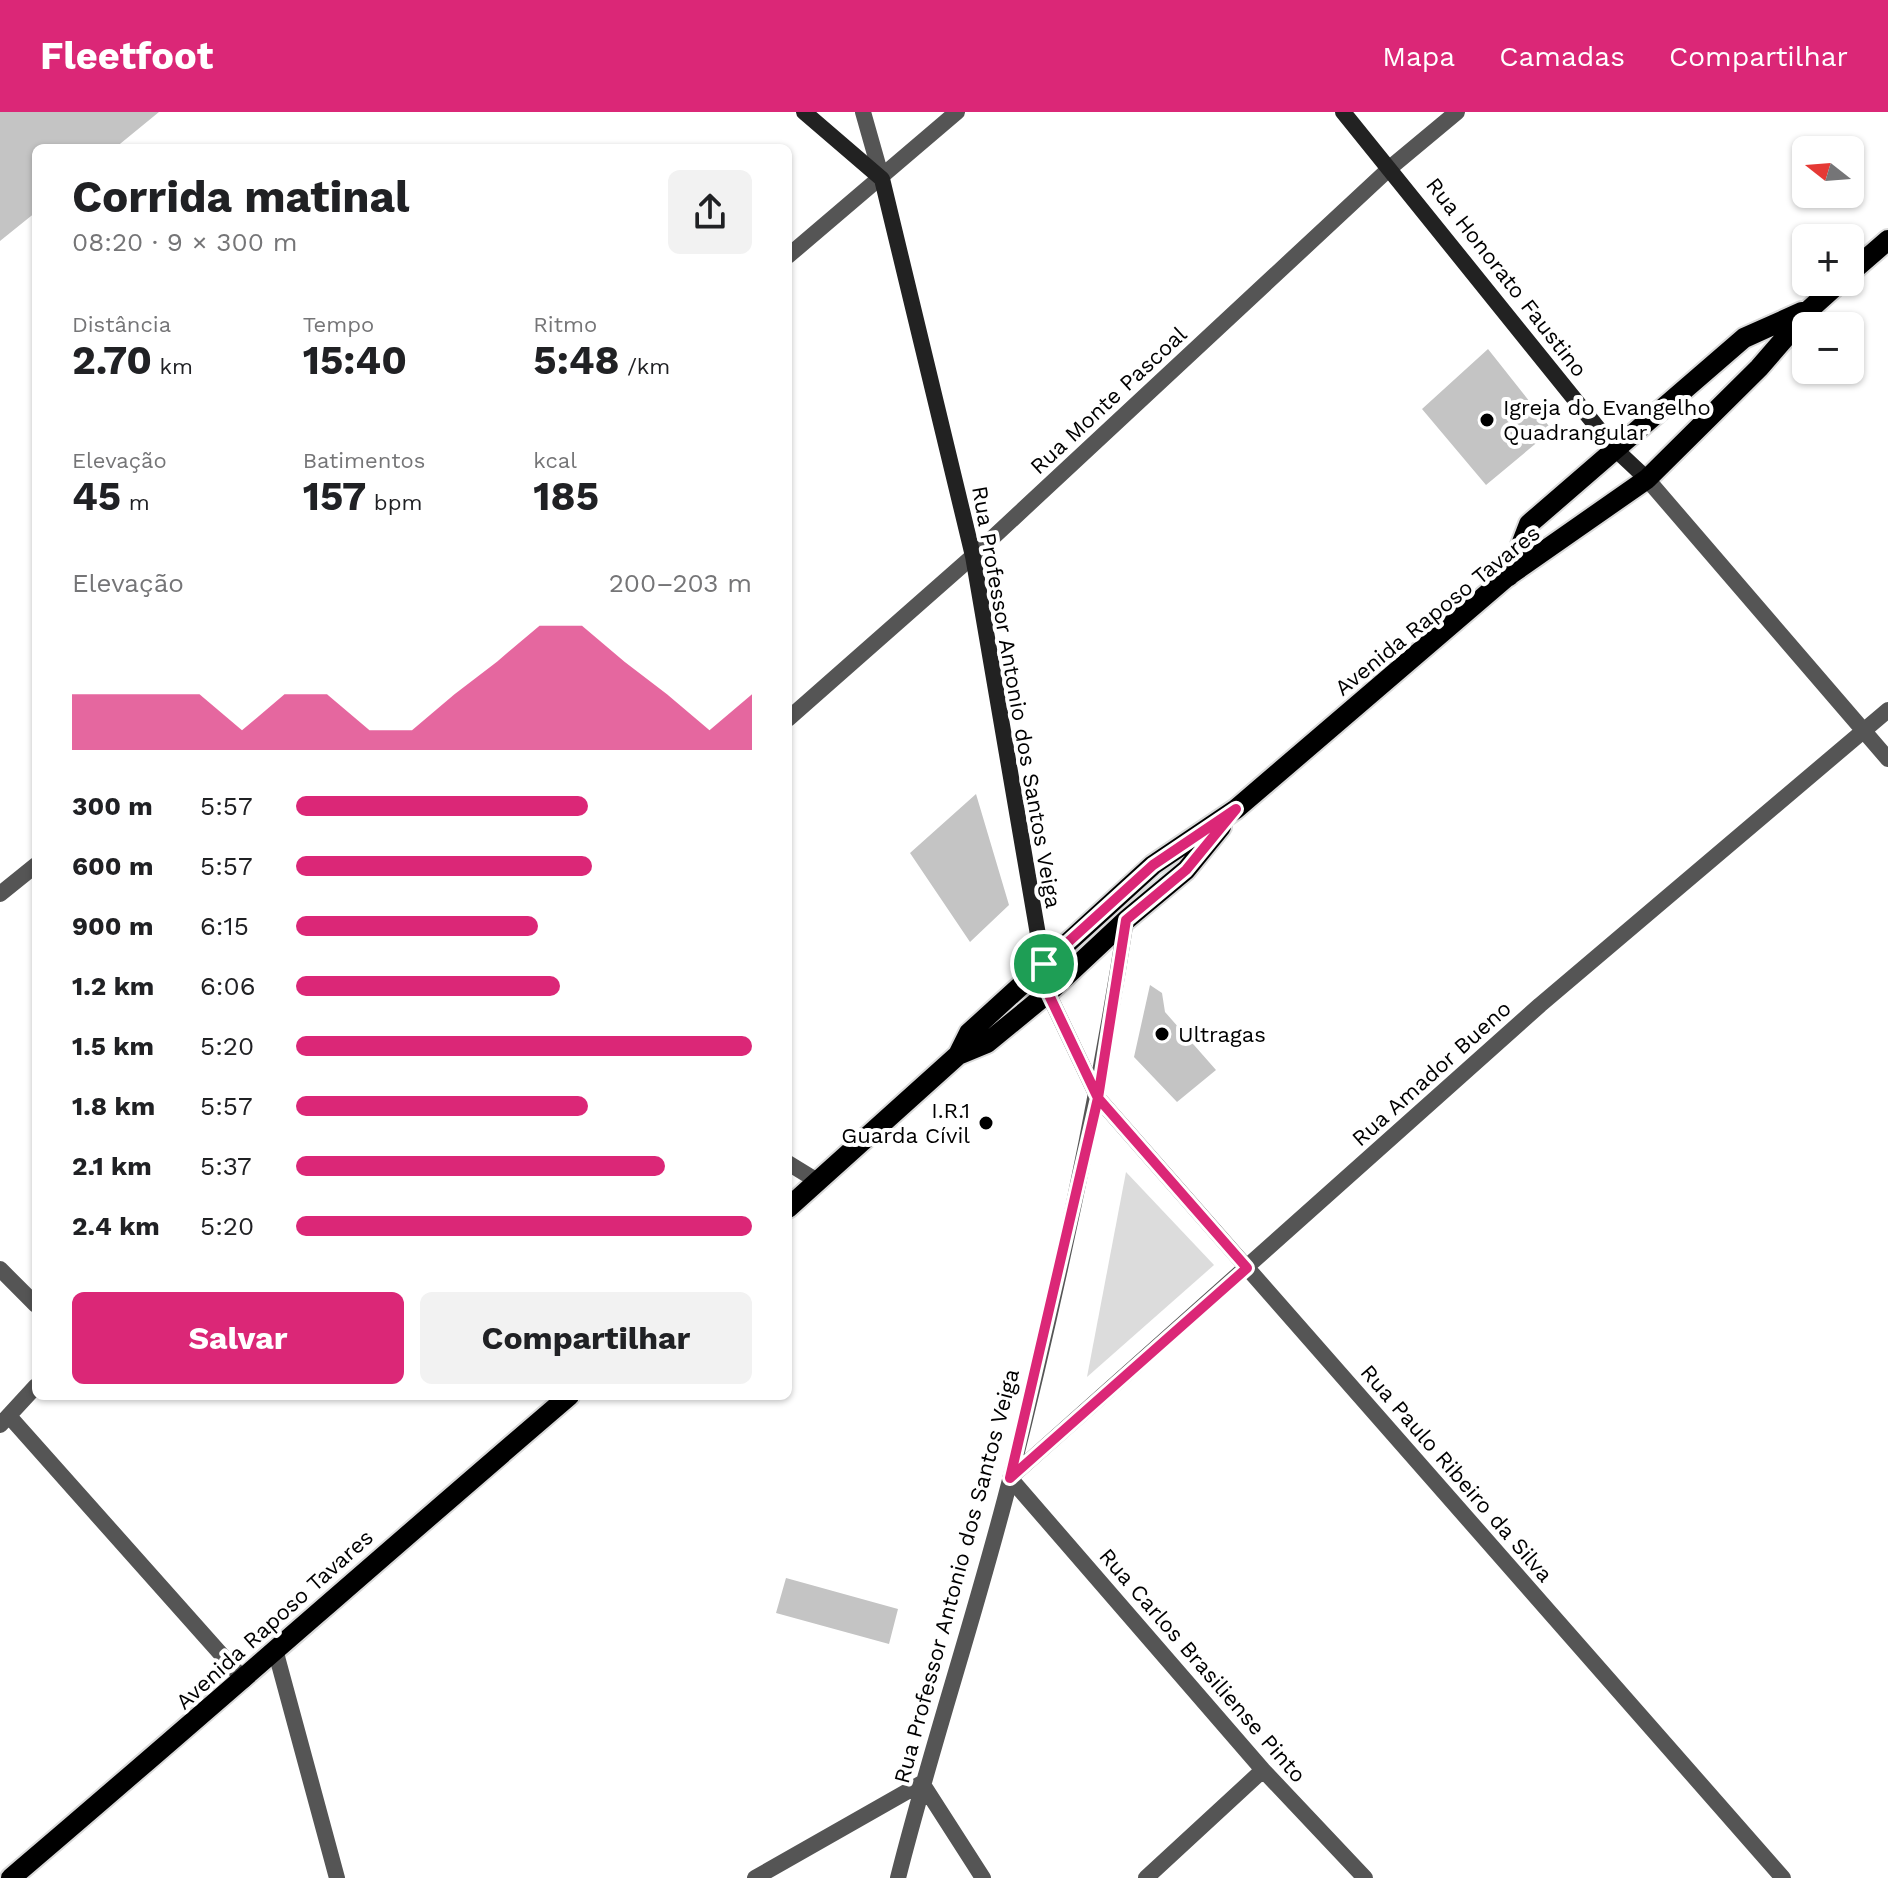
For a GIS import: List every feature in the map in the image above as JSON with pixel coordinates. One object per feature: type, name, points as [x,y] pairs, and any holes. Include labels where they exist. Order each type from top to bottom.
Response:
[{"type":"main road","points":[[1864,261],[1888,240]]},
{"type":"main road","name":"Avenida Raposo Tavares","points":[[958,1055],[969,1033],[1153,865],[1236,809],[1508,576],[1647,479],[1759,368],[1824,296]]},
{"type":"main road","points":[[1508,576],[1529,524],[1614,448],[1744,338],[1810,309]]},
{"type":"main road","name":"Avenida Raposo Tavares","points":[[792,1205],[958,1055],[987,1043],[1048,993],[1126,920],[1186,870],[1236,809]]},
{"type":"main road","name":"Avenida Raposo Tavares","points":[[11,1878],[276,1653],[359,1575],[564,1400]]},
{"type":"street","points":[[804,112],[882,179]]},
{"type":"street","name":"Rua Professor Antonio dos Santos Veiga","points":[[863,112],[973,556],[1048,993],[1098,1098]]},
{"type":"street","points":[[792,253],[957,112]]},
{"type":"street","name":"Rua Honorato Faustino","points":[[1343,112],[1391,167],[1614,448],[1647,479],[1888,759]]},
{"type":"street","name":"Rua Monte Pascoal","points":[[792,715],[973,556],[1391,167],[1457,112]]},
{"type":"street","name":"Rua Amador Bueno","points":[[1010,1478],[1540,1005],[1888,710]]},
{"type":"street","points":[[0,894],[32,868]]},
{"type":"street","name":"Rua Professor Antonio dos Santos Veiga","points":[[898,1878],[922,1783],[1010,1478],[1098,1098],[1126,920]]},
{"type":"street","name":"Rua Paulo Ribeiro da Silva","points":[[1098,1098],[1783,1878]]},
{"type":"street","points":[[792,1165],[819,1182]]},
{"type":"street","points":[[0,1269],[32,1301]]},
{"type":"street","points":[[32,1390],[5,1420],[244,1680]]},
{"type":"street","name":"Rua Carlos Brasiliense Pinto","points":[[1010,1478],[1263,1770],[1365,1878]]},
{"type":"street","points":[[276,1653],[337,1878]]},
{"type":"street","points":[[1146,1878],[1263,1770]]},
{"type":"street","points":[[755,1878],[922,1783],[983,1878]]},
{"type":"shaded area","points":[[1126,1172],[1214,1265],[1087,1377]]},
{"type":"building","points":[[0,112],[159,112],[120,144],[32,144],[32,215],[0,241]]},
{"type":"building","name":"Igreja do Evangelho Quadrangular","points":[[1488,349],[1552,430],[1486,485],[1422,409]]},
{"type":"building","points":[[976,794],[1009,905],[970,942],[910,853]]},
{"type":"building","name":"Ultragas","points":[[1150,985],[1162,993],[1165,1012],[1216,1070],[1177,1102],[1134,1057]]},
{"type":"building","points":[[786,1578],[898,1609],[889,1644],[776,1613]]},
{"type":"place","name":"Igreja do Evangelho Quadrangular","points":[[1487,420]]},
{"type":"place","name":"Ultragas","points":[[1162,1034]]},
{"type":"place","name":"I.R.1 Guarda Cívil","points":[[986,1123]]},
{"type":"route","points":[[1044,964],[1048,993],[1098,1098],[1010,1478],[1247,1268],[1098,1098],[1126,920],[1186,870],[1236,809],[1153,865],[1044,964]]}]
